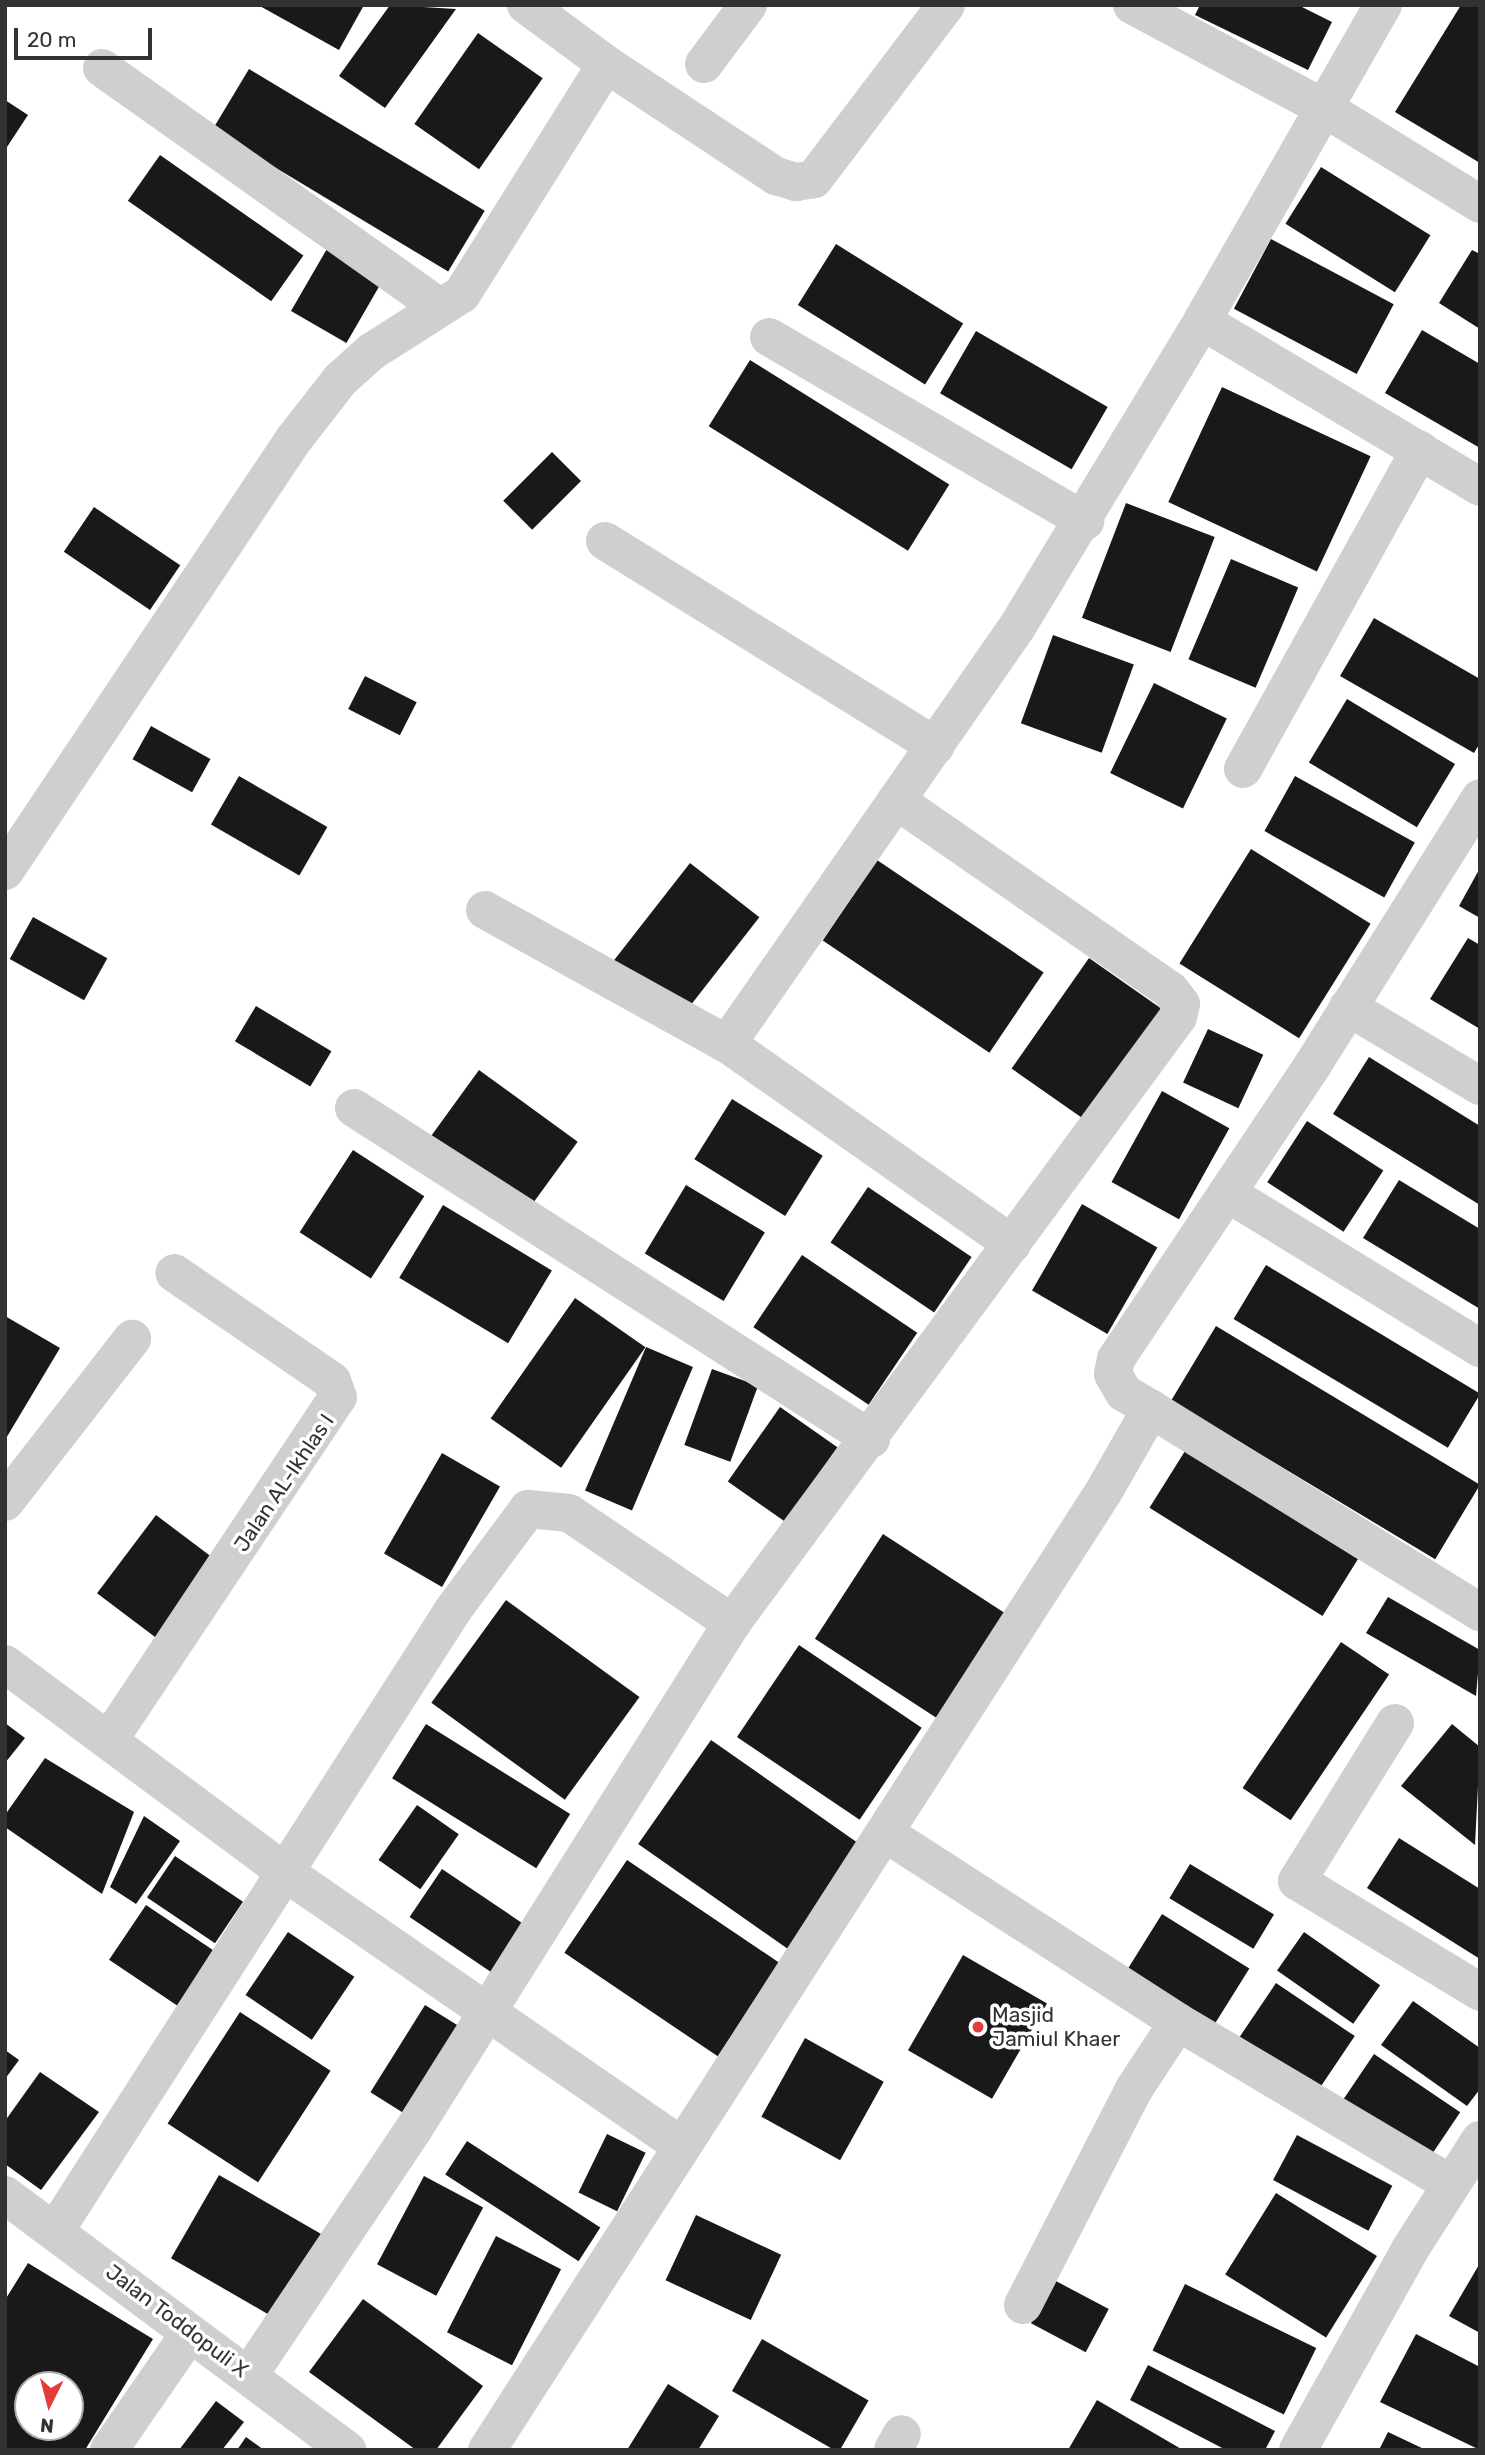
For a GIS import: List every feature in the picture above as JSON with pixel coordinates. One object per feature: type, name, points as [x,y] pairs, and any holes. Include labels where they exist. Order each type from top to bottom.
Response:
[{"type":"street","points":[[526,5],[606,64],[776,176],[796,182],[814,179],[946,5]]},
{"type":"street","points":[[704,64],[748,5]]},
{"type":"street","points":[[1132,5],[1324,108],[1480,204]]},
{"type":"street","points":[[727,1044],[936,746],[1086,521],[1383,5]]},
{"type":"street","points":[[5,871],[340,380],[440,307],[484,267],[606,64]]},
{"type":"street","points":[[102,68],[440,307]]},
{"type":"street","points":[[1202,321],[1480,487]]},
{"type":"street","points":[[769,337],[1086,521]]},
{"type":"street","points":[[1243,769],[1420,450]]},
{"type":"street","points":[[605,541],[936,746]]},
{"type":"street","points":[[1480,798],[1348,1007],[1116,1359],[1113,1374],[1124,1393],[1480,1612]]},
{"type":"street","points":[[249,2375],[489,2011],[732,1623],[871,1439],[1162,1040],[1181,1004],[896,800]]},
{"type":"street","points":[[485,910],[727,1044],[1012,1244]]},
{"type":"street","points":[[1348,1007],[1480,1086]]},
{"type":"street","points":[[354,1108],[871,1439]]},
{"type":"street","points":[[1227,1193],[1480,1348]]},
{"type":"street","name":"Jalan AL-Ikhlas l","points":[[110,1740],[338,1397],[332,1381],[174,1273]]},
{"type":"street","points":[[5,1503],[132,1339]]},
{"type":"street","points":[[487,2450],[681,2145],[888,1835],[1151,1409]]},
{"type":"street","points":[[55,2231],[453,1610],[528,1509],[569,1513],[732,1623]]},
{"type":"street","points":[[5,1664],[286,1873],[681,2145]]},
{"type":"street","points":[[1395,1723],[1297,1881],[1480,1992]]},
{"type":"street","points":[[888,1835],[1178,2022],[1449,2183]]},
{"type":"street","points":[[1023,2305],[1134,2089],[1178,2022]]},
{"type":"street","points":[[1298,2450],[1449,2183],[1480,2140]]},
{"type":"street","name":"Jalan Toddopuli X","points":[[5,2195],[347,2450]]},
{"type":"street","points":[[109,2450],[189,2334]]},
{"type":"building","points":[[258,5],[364,5],[339,50]]},
{"type":"building","points":[[390,5],[456,9],[385,108],[339,76]]},
{"type":"building","points":[[1200,5],[1298,5],[1332,22],[1308,70],[1195,15]]},
{"type":"building","points":[[1461,5],[1480,5],[1480,163],[1395,112]]},
{"type":"building","points":[[478,33],[543,78],[479,169],[414,124]]},
{"type":"building","points":[[249,69],[485,211],[448,271],[212,130]]},
{"type":"building","points":[[5,100],[28,115],[5,150]]},
{"type":"building","points":[[160,155],[303,255],[271,301],[128,201]]},
{"type":"building","points":[[1321,167],[1430,235],[1395,292],[1285,224]]},
{"type":"building","points":[[1271,239],[1394,304],[1357,374],[1234,309]]},
{"type":"building","points":[[836,244],[963,323],[925,385],[798,305]]},
{"type":"building","points":[[328,247],[383,279],[346,343],[291,311]]},
{"type":"building","points":[[1472,250],[1480,254],[1480,329],[1439,303]]},
{"type":"building","points":[[1422,330],[1480,364],[1480,448],[1385,393]]},
{"type":"building","points":[[976,331],[1108,407],[1072,469],[940,393]]},
{"type":"building","points":[[750,360],[949,485],[908,551],[709,426]]},
{"type":"building","points":[[1222,387],[1371,456],[1317,571],[1168,502]]},
{"type":"building","points":[[552,452],[581,481],[532,530],[503,501]]},
{"type":"building","points":[[1126,503],[1215,537],[1171,652],[1082,618]]},
{"type":"building","points":[[94,507],[180,565],[150,610],[64,552]]},
{"type":"building","points":[[1231,559],[1298,588],[1256,688],[1188,659]]},
{"type":"building","points":[[1374,618],[1480,679],[1480,743],[1474,753],[1340,676]]},
{"type":"building","points":[[1053,635],[1134,664],[1102,753],[1021,723]]},
{"type":"building","points":[[365,676],[417,702],[400,735],[348,709]]},
{"type":"building","points":[[1154,683],[1227,719],[1183,808],[1110,773]]},
{"type":"building","points":[[1347,699],[1455,764],[1417,827],[1309,762]]},
{"type":"building","points":[[151,726],[210,759],[192,792],[133,759]]},
{"type":"building","points":[[239,776],[327,827],[299,875],[211,824]]},
{"type":"building","points":[[1295,776],[1415,842],[1384,898],[1264,831]]},
{"type":"building","points":[[1251,849],[1371,924],[1299,1038],[1179,963]]},
{"type":"building","points":[[877,860],[1044,972],[989,1053],[823,940]]},
{"type":"building","points":[[690,863],[759,917],[683,1015],[614,961]]},
{"type":"building","points":[[1480,868],[1480,918],[1459,906]]},
{"type":"building","points":[[33,917],[107,958],[84,1000],[10,959]]},
{"type":"building","points":[[1468,938],[1480,945],[1480,1029],[1430,999]]},
{"type":"building","points":[[1089,958],[1173,1017],[1095,1127],[1012,1069]]},
{"type":"building","points":[[256,1006],[331,1051],[310,1086],[235,1041]]},
{"type":"building","points":[[1208,1029],[1263,1055],[1238,1108],[1183,1082]]},
{"type":"building","points":[[1369,1057],[1480,1126],[1480,1205],[1333,1114]]},
{"type":"building","points":[[479,1070],[578,1142],[529,1209],[430,1137]]},
{"type":"building","points":[[1162,1091],[1229,1128],[1179,1219],[1112,1182]]},
{"type":"building","points":[[732,1099],[823,1156],[785,1216],[694,1159]]},
{"type":"building","points":[[1307,1121],[1383,1171],[1344,1232],[1267,1182]]},
{"type":"building","points":[[353,1150],[424,1196],[371,1278],[300,1232]]},
{"type":"building","points":[[1399,1180],[1480,1229],[1480,1309],[1363,1238]]},
{"type":"building","points":[[686,1185],[765,1232],[724,1301],[645,1254]]},
{"type":"building","points":[[868,1187],[972,1257],[934,1312],[831,1243]]},
{"type":"building","points":[[1082,1204],[1157,1248],[1107,1334],[1032,1291]]},
{"type":"building","points":[[443,1205],[552,1270],[508,1343],[399,1278]]},
{"type":"building","points":[[802,1255],[917,1333],[869,1405],[753,1327]]},
{"type":"building","points":[[1266,1265],[1480,1394],[1448,1448],[1234,1319]]},
{"type":"building","points":[[575,1298],[645,1347],[561,1468],[491,1418]]},
{"type":"building","points":[[5,1316],[60,1348],[5,1440]]},
{"type":"building","points":[[1216,1326],[1480,1485],[1435,1559],[1171,1401]]},
{"type":"building","points":[[646,1347],[693,1367],[632,1511],[585,1491]]},
{"type":"building","points":[[712,1369],[758,1386],[730,1462],[684,1445]]},
{"type":"building","points":[[780,1407],[837,1447],[785,1522],[728,1482]]},
{"type":"building","points":[[1185,1451],[1358,1559],[1322,1616],[1149,1508]]},
{"type":"building","points":[[442,1453],[500,1486],[442,1587],[384,1553]]},
{"type":"building","points":[[156,1515],[217,1561],[158,1639],[97,1593]]},
{"type":"building","points":[[883,1534],[1006,1614],[938,1719],[815,1639]]},
{"type":"building","points":[[1388,1597],[1480,1650],[1476,1696],[1366,1633]]},
{"type":"building","points":[[506,1600],[639,1697],[565,1800],[431,1703]]},
{"type":"building","points":[[1341,1642],[1389,1674],[1291,1820],[1243,1788]]},
{"type":"building","points":[[799,1645],[922,1728],[860,1820],[737,1737]]},
{"type":"building","points":[[5,1723],[25,1738],[5,1763]]},
{"type":"building","points":[[426,1724],[570,1814],[536,1868],[392,1778]]},
{"type":"building","points":[[1452,1724],[1480,1747],[1475,1845],[1401,1786]]},
{"type":"building","points":[[711,1740],[860,1844],[787,1948],[638,1844]]},
{"type":"building","points":[[45,1758],[134,1812],[102,1894],[5,1827],[5,1815]]},
{"type":"building","points":[[417,1805],[459,1834],[420,1889],[379,1860]]},
{"type":"building","points":[[144,1816],[180,1841],[136,1904],[110,1887]]},
{"type":"building","points":[[1399,1838],[1480,1889],[1480,1959],[1367,1888]]},
{"type":"building","points":[[175,1856],[243,1902],[215,1943],[147,1897]]},
{"type":"building","points":[[627,1860],[780,1963],[718,2056],[564,1953]]},
{"type":"building","points":[[1190,1864],[1274,1914],[1253,1949],[1169,1898]]},
{"type":"building","points":[[442,1869],[528,1927],[496,1975],[410,1917]]},
{"type":"building","points":[[146,1905],[214,1951],[177,2006],[109,1960]]},
{"type":"building","points":[[1162,1914],[1249,1969],[1211,2030],[1123,1976]]},
{"type":"building","points":[[288,1932],[354,1977],[312,2040],[246,1995]]},
{"type":"building","points":[[1304,1932],[1380,1985],[1353,2024],[1277,1971]]},
{"type":"building","name":"Masjid Jamiul Khaer","points":[[963,1955],[1047,2004],[992,2099],[908,2050]]},
{"type":"building","points":[[1276,1983],[1355,2036],[1318,2090],[1240,2037]]},
{"type":"building","points":[[1413,2001],[1480,2048],[1480,2089],[1467,2106],[1381,2045]]},
{"type":"building","points":[[425,2005],[471,2034],[416,2121],[370,2092]]},
{"type":"building","points":[[240,2012],[331,2071],[258,2182],[168,2124]]},
{"type":"building","points":[[805,2038],[884,2082],[840,2160],[761,2117]]},
{"type":"building","points":[[5,2050],[19,2060],[5,2079]]},
{"type":"building","points":[[1374,2054],[1460,2112],[1430,2157],[1344,2099]]},
{"type":"building","points":[[40,2072],[99,2112],[41,2190],[5,2164],[5,2121]]},
{"type":"building","points":[[607,2134],[646,2153],[617,2211],[579,2192]]},
{"type":"building","points":[[1297,2135],[1392,2186],[1368,2231],[1273,2180]]},
{"type":"building","points":[[467,2141],[600,2228],[579,2261],[445,2175]]},
{"type":"building","points":[[219,2175],[332,2240],[284,2324],[171,2258]]},
{"type":"building","points":[[424,2176],[483,2207],[436,2296],[377,2264]]},
{"type":"building","points":[[1276,2193],[1377,2256],[1326,2337],[1225,2274]]},
{"type":"building","points":[[696,2215],[781,2255],[751,2320],[666,2280]]},
{"type":"building","points":[[496,2236],[561,2269],[512,2365],[447,2332]]},
{"type":"building","points":[[28,2263],[153,2339],[85,2450],[5,2450],[5,2300]]},
{"type":"building","points":[[1480,2263],[1480,2333],[1449,2316]]},
{"type":"building","points":[[1054,2280],[1109,2309],[1086,2352],[1031,2323]]},
{"type":"building","points":[[1185,2284],[1316,2348],[1284,2415],[1153,2351]]},
{"type":"building","points":[[363,2299],[483,2386],[436,2450],[416,2450],[309,2372]]},
{"type":"building","points":[[1416,2334],[1480,2367],[1480,2450],[1380,2402]]},
{"type":"building","points":[[762,2339],[869,2400],[840,2450],[834,2450],[732,2391]]},
{"type":"building","points":[[1148,2365],[1275,2431],[1265,2450],[1226,2450],[1130,2400]]},
{"type":"building","points":[[668,2384],[719,2416],[698,2450],[627,2450]]},
{"type":"building","points":[[1097,2400],[1183,2450],[1068,2450]]},
{"type":"building","points":[[216,2401],[244,2422],[222,2450],[179,2450]]},
{"type":"building","points":[[1388,2432],[1426,2450],[1379,2450]]},
{"type":"building","points":[[246,2437],[264,2450],[237,2450]]},
{"type":"place","name":"Masjid Jamiul Khaer","points":[[978,2027]]}]
